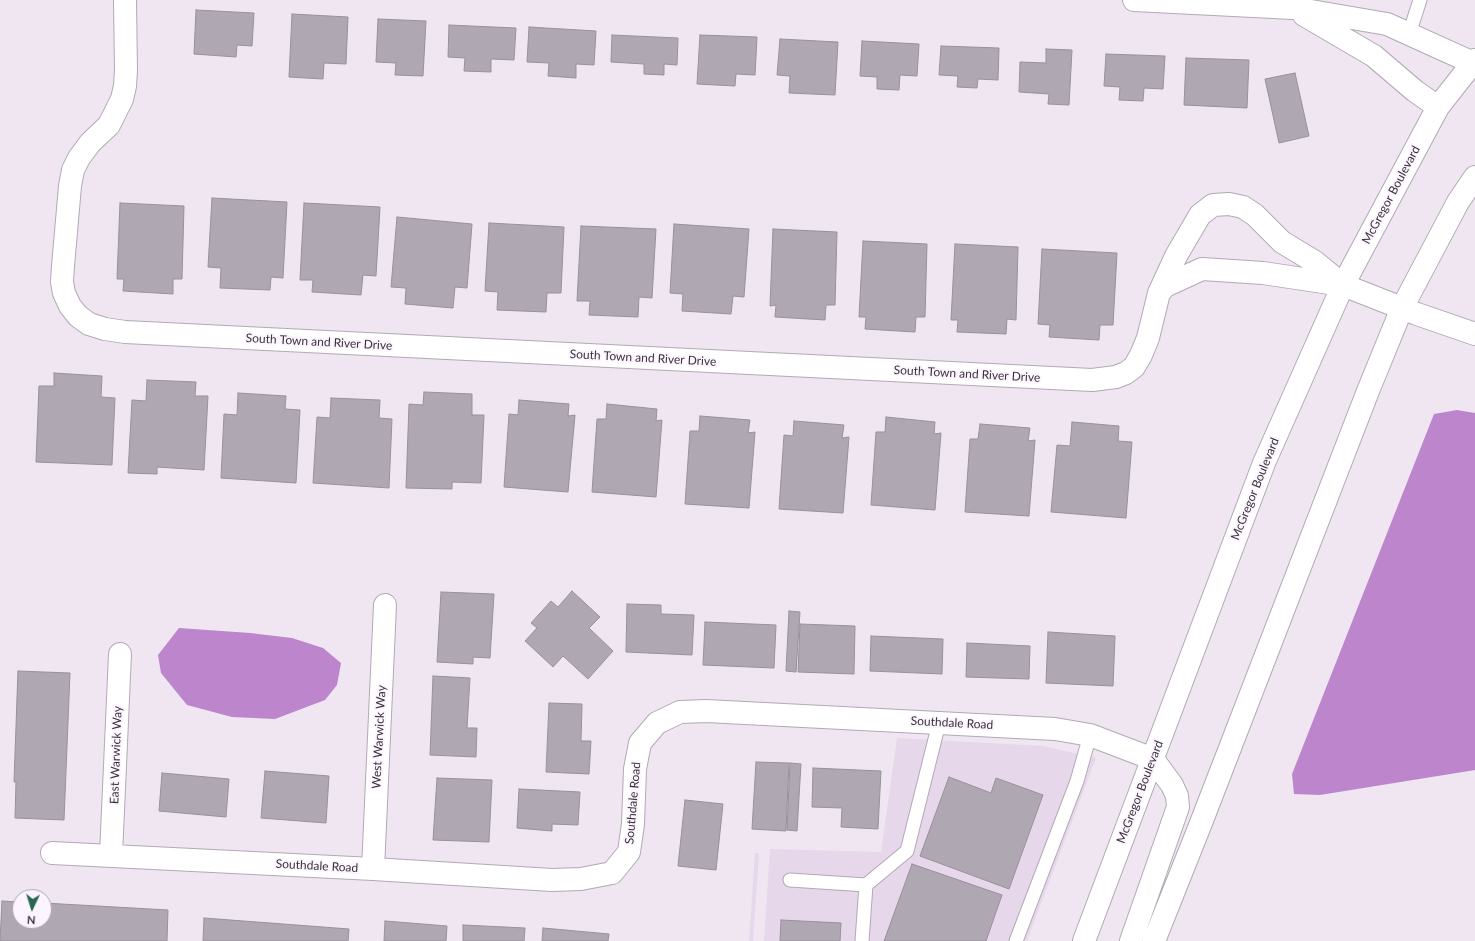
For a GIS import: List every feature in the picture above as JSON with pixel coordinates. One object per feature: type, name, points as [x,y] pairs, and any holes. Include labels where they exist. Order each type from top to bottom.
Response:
[{"type":"street","name":"South Town and River Drive","points":[[125,0],[126,70],[124,92],[109,125],[90,143],[79,158],[73,170],[70,186],[62,282],[64,293],[70,306],[78,316],[89,324],[105,329],[125,332],[1092,380],[1116,377],[1126,373],[1134,367],[1148,338],[1159,293],[1176,256],[1200,215],[1213,205],[1229,204],[1243,207],[1255,215],[1282,242],[1315,262],[1343,285]]},
{"type":"street","points":[[1134,0],[1292,8],[1387,24],[1474,61]]},
{"type":"street","points":[[1292,8],[1374,56],[1438,107]]},
{"type":"street","name":"McGregor Boulevard","points":[[1084,941],[1264,463],[1343,285],[1438,107],[1474,61]]},
{"type":"street","points":[[1154,941],[1402,308],[1458,202],[1475,178]]},
{"type":"street","points":[[1159,293],[1165,286],[1202,269],[1263,274],[1343,285],[1417,314],[1475,334]]},
{"type":"street","name":"West Warwick Way","points":[[373,869],[385,605]]},
{"type":"street","name":"East Warwick Way","points":[[112,855],[120,654]]},
{"type":"street","name":"Southdale Road","points":[[52,853],[373,869],[552,880],[581,879],[612,873],[629,852],[633,824],[635,768],[640,743],[657,723],[680,712],[706,711],[1054,729],[1090,735],[1153,759]]},
{"type":"street","points":[[1131,941],[1178,807],[1177,796],[1172,785],[1153,759]]},
{"type":"lane","points":[[1409,34],[1420,0]]},
{"type":"lane","points":[[790,880],[866,885],[907,851],[939,723]]},
{"type":"lane","points":[[1016,941],[1077,781],[1090,735]]},
{"type":"lane","points":[[862,941],[866,885]]},
{"type":"shaded area","points":[[1457,410],[1475,413],[1475,770],[1320,795],[1294,794],[1292,774],[1434,414]]},
{"type":"shaded area","points":[[179,628],[250,633],[292,638],[323,648],[341,663],[337,685],[325,700],[275,719],[232,717],[187,705],[161,673],[158,655]]},
{"type":"shaded area","points":[[897,738],[1043,746],[1096,758],[1027,941],[764,941],[770,849],[881,852]]},
{"type":"shaded area","points":[[755,853],[759,853],[753,941],[749,941]]},
{"type":"building","points":[[196,10],[254,13],[252,46],[237,45],[236,57],[194,54]]},
{"type":"building","points":[[292,14],[348,17],[346,64],[324,63],[323,79],[289,77]]},
{"type":"building","points":[[378,19],[426,21],[423,76],[395,75],[396,63],[376,62]]},
{"type":"building","points":[[449,25],[516,28],[514,60],[491,59],[491,72],[464,71],[465,58],[448,57]]},
{"type":"building","points":[[529,27],[596,31],[594,65],[576,64],[576,78],[548,76],[549,63],[527,62]]},
{"type":"building","points":[[612,35],[678,38],[677,65],[664,64],[664,75],[644,74],[644,64],[611,62]]},
{"type":"building","points":[[700,35],[757,37],[755,75],[736,74],[735,86],[697,84]]},
{"type":"building","points":[[780,39],[838,42],[835,95],[789,93],[790,76],[777,75]]},
{"type":"building","points":[[862,41],[919,44],[917,76],[900,75],[899,90],[877,89],[877,77],[860,76]]},
{"type":"building","points":[[941,46],[999,48],[998,80],[978,79],[977,88],[957,87],[958,76],[939,75]]},
{"type":"building","points":[[1046,49],[1072,50],[1069,105],[1048,104],[1049,94],[1019,92],[1020,62],[1046,63]]},
{"type":"building","points":[[1106,54],[1165,56],[1163,89],[1144,88],[1143,101],[1119,100],[1120,87],[1104,86]]},
{"type":"building","points":[[1186,58],[1249,60],[1247,108],[1184,105]]},
{"type":"building","points":[[1295,73],[1309,136],[1279,143],[1265,79]]},
{"type":"building","points":[[212,198],[287,202],[283,278],[271,277],[270,290],[220,288],[221,268],[208,267]]},
{"type":"building","points":[[120,203],[184,206],[182,279],[173,279],[173,294],[123,291],[124,279],[117,279]]},
{"type":"building","points":[[304,203],[380,207],[376,276],[363,275],[361,295],[312,292],[313,280],[300,280]]},
{"type":"building","points":[[397,217],[472,224],[467,288],[455,287],[453,308],[405,304],[406,288],[391,287]]},
{"type":"building","points":[[489,223],[564,227],[561,293],[547,293],[546,312],[497,310],[498,292],[485,291]]},
{"type":"building","points":[[674,224],[749,229],[744,297],[733,296],[731,314],[682,311],[683,294],[670,293]]},
{"type":"building","points":[[581,226],[656,229],[652,298],[639,297],[638,317],[589,315],[590,301],[577,301]]},
{"type":"building","points":[[773,229],[837,232],[835,305],[826,305],[825,320],[775,317],[776,305],[770,306]]},
{"type":"building","points":[[863,241],[927,244],[925,317],[916,317],[915,332],[865,329],[866,317],[859,317]]},
{"type":"building","points":[[955,244],[1018,247],[1016,320],[1007,319],[1006,334],[957,332],[958,320],[951,320]]},
{"type":"building","points":[[1042,249],[1117,253],[1113,325],[1100,325],[1099,340],[1049,337],[1050,325],[1038,324]]},
{"type":"building","points":[[54,373],[102,376],[101,397],[115,398],[112,465],[36,462],[39,386],[54,386]]},
{"type":"building","points":[[147,380],[196,382],[195,396],[208,396],[204,470],[157,467],[157,474],[128,473],[132,400],[146,401]]},
{"type":"building","points":[[424,392],[472,394],[472,415],[484,415],[481,483],[452,482],[452,489],[406,488],[409,404],[423,405]]},
{"type":"building","points":[[238,393],[286,396],[285,409],[300,410],[296,483],[221,478],[224,414],[237,415]]},
{"type":"building","points":[[331,398],[380,400],[379,418],[392,419],[389,488],[313,483],[317,417],[330,418]]},
{"type":"building","points":[[519,400],[569,404],[568,416],[575,415],[568,492],[504,487],[509,414],[518,415]]},
{"type":"building","points":[[607,404],[657,409],[656,421],[662,420],[656,497],[592,492],[597,419],[606,419]]},
{"type":"building","points":[[700,416],[750,420],[748,433],[755,432],[749,508],[685,504],[690,431],[699,431]]},
{"type":"building","points":[[886,417],[935,422],[934,434],[941,433],[935,510],[871,505],[876,432],[885,432]]},
{"type":"building","points":[[794,421],[844,425],[842,438],[849,437],[843,513],[779,509],[784,435],[793,436]]},
{"type":"building","points":[[1072,422],[1119,426],[1118,441],[1132,442],[1126,518],[1051,512],[1057,445],[1070,446]]},
{"type":"building","points":[[980,424],[1030,428],[1028,441],[1035,440],[1029,516],[965,512],[970,439],[978,439]]},
{"type":"building","points":[[572,591],[600,617],[589,628],[613,651],[588,679],[563,656],[553,667],[525,641],[537,628],[531,623],[551,601],[558,607]]},
{"type":"building","points":[[441,592],[494,594],[490,658],[473,657],[473,664],[437,662]]},
{"type":"building","points":[[627,604],[661,605],[661,614],[694,615],[692,655],[626,652]]},
{"type":"building","points":[[789,611],[800,612],[796,672],[786,671]]},
{"type":"building","points":[[705,622],[776,625],[774,668],[703,665]]},
{"type":"building","points":[[800,624],[855,626],[854,674],[798,672]]},
{"type":"building","points":[[1048,632],[1115,636],[1113,686],[1046,683]]},
{"type":"building","points":[[871,636],[943,639],[942,674],[870,671]]},
{"type":"building","points":[[967,643],[1030,646],[1029,679],[966,677]]},
{"type":"building","points":[[18,671],[70,673],[64,820],[15,818],[16,782],[14,782]]},
{"type":"building","points":[[433,676],[470,678],[467,728],[477,728],[476,757],[430,755]]},
{"type":"building","points":[[549,703],[582,704],[581,741],[591,741],[589,774],[546,772]]},
{"type":"building","points":[[756,762],[789,763],[786,831],[752,829]]},
{"type":"building","points":[[790,763],[801,764],[797,831],[787,830]]},
{"type":"building","points":[[813,768],[881,771],[878,829],[841,827],[842,808],[812,807]]},
{"type":"building","points":[[265,771],[329,776],[326,823],[261,818]]},
{"type":"building","points":[[162,773],[229,779],[226,817],[159,811]]},
{"type":"building","points":[[949,777],[991,793],[996,778],[1043,795],[1009,889],[920,856]]},
{"type":"building","points":[[437,778],[492,780],[489,842],[433,840]]},
{"type":"building","points":[[519,789],[580,792],[578,825],[552,824],[552,831],[517,828]]},
{"type":"building","points":[[685,800],[723,804],[716,870],[678,866]]},
{"type":"building","points":[[912,864],[1002,895],[986,941],[884,941]]},
{"type":"building","points":[[2,901],[12,902],[12,929],[52,929],[52,903],[168,910],[167,941],[0,941]]},
{"type":"building","points":[[204,918],[349,929],[348,941],[203,941]]},
{"type":"building","points":[[781,920],[841,923],[840,941],[780,941]]},
{"type":"building","points":[[385,921],[447,926],[446,941],[384,941]]},
{"type":"building","points":[[463,925],[525,928],[524,941],[463,941]]},
{"type":"building","points":[[543,928],[609,934],[608,941],[542,941]]}]
